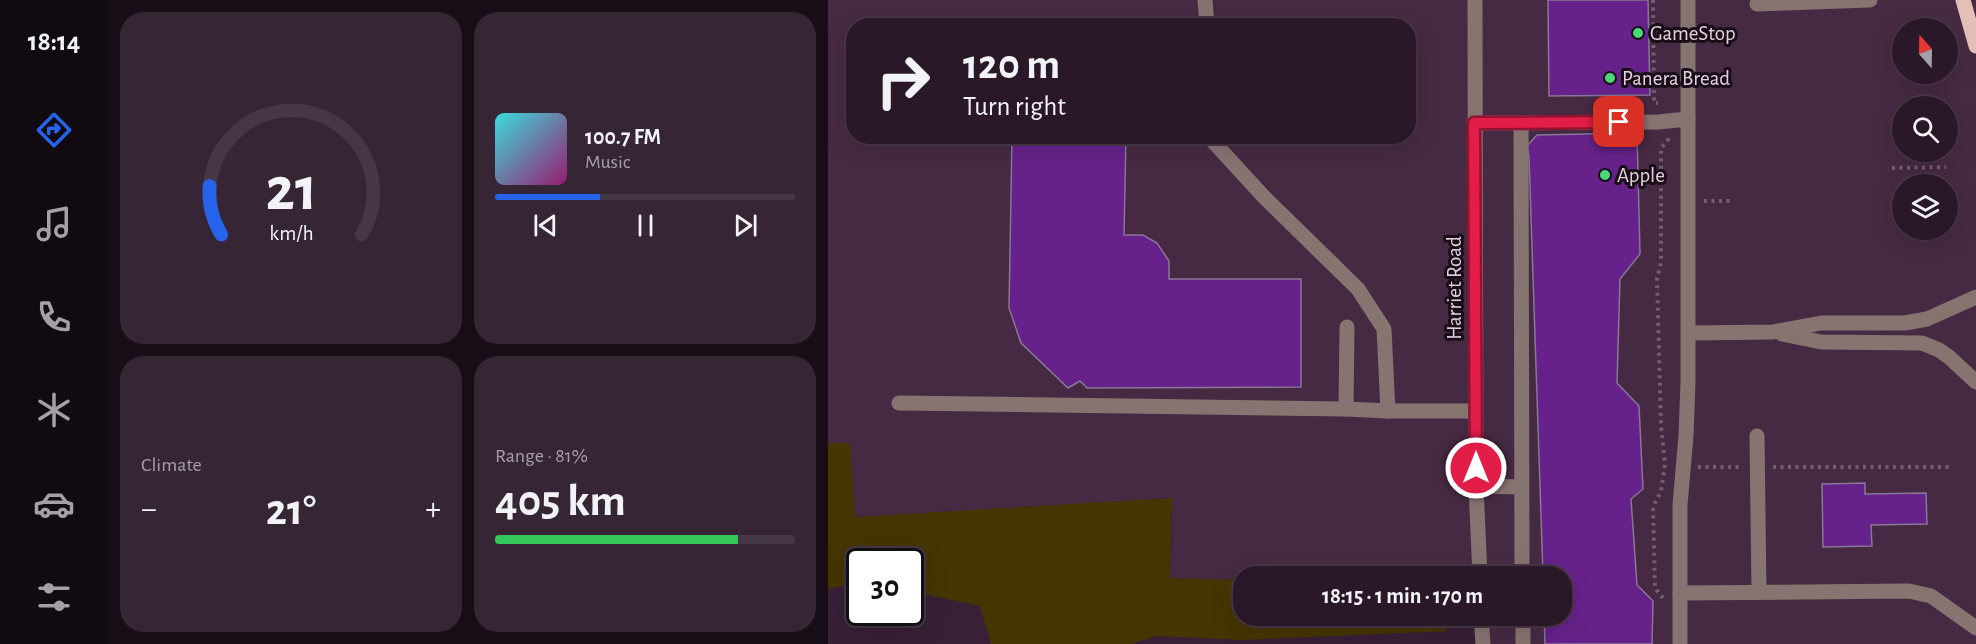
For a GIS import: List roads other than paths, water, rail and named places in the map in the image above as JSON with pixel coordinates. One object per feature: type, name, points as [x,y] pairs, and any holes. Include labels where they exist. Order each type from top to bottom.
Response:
[{"type":"main road","points":[[1963,0],[1976,46]]},
{"type":"street","points":[[1205,0],[1206,18]]},
{"type":"street","name":"Harriet Road","points":[[1474,0],[1475,411],[1480,566]]},
{"type":"street","points":[[1680,644],[1680,506],[1687,409],[1689,333],[1688,0]]},
{"type":"street","points":[[1757,4],[1870,0]]},
{"type":"street","points":[[1474,123],[1521,124],[1688,119]]},
{"type":"street","points":[[1521,124],[1522,566]]},
{"type":"street","points":[[1215,144],[1267,199],[1358,289],[1384,329],[1388,411]]},
{"type":"street","points":[[1689,333],[1773,332],[1821,323],[1905,323],[1928,319],[1976,297]]},
{"type":"street","points":[[1346,409],[1347,327]]},
{"type":"street","points":[[1773,332],[1821,342],[1922,343],[1949,357],[1976,382]]},
{"type":"street","points":[[899,403],[1475,411]]},
{"type":"street","points":[[1757,436],[1759,592]]},
{"type":"street","points":[[1476,486],[1521,487]]},
{"type":"street","points":[[1680,593],[1909,591],[1931,596],[1976,628]]},
{"type":"street","points":[[1481,626],[1482,644]]},
{"type":"street","points":[[1523,626],[1523,644]]},
{"type":"place","name":"GameStop","points":[[1638,33]]},
{"type":"place","name":"Panera Bread","points":[[1610,78]]},
{"type":"place","name":"Apple","points":[[1605,175]]}]
